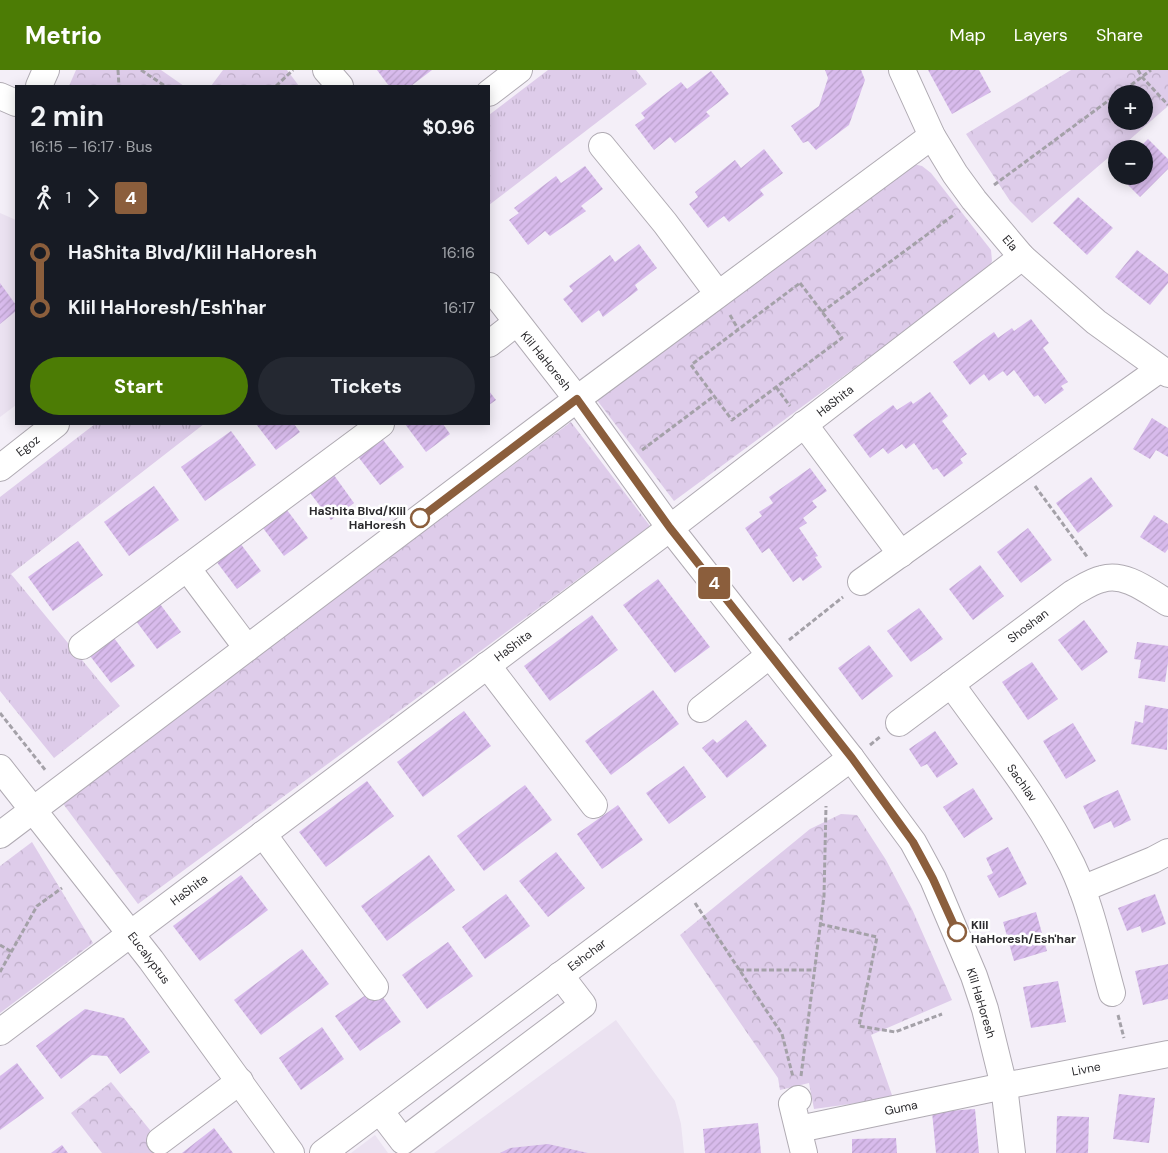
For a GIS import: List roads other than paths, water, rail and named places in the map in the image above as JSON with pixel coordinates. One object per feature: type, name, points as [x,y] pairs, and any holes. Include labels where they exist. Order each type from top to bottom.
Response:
[{"type":"street","points":[[39,85],[46,70]]},
{"type":"street","points":[[326,70],[339,85]]},
{"type":"street","name":"Ela","points":[[902,70],[932,136],[955,174],[974,200],[1022,257],[1096,322],[1164,371]]},
{"type":"street","points":[[0,96],[15,103]]},
{"type":"street","points":[[0,834],[577,399],[932,136]]},
{"type":"street","points":[[602,146],[665,223],[718,294]]},
{"type":"street","name":"HaShita","points":[[0,1032],[670,528],[1022,257]]},
{"type":"street","name":"Klil HaHoresh","points":[[490,287],[577,399],[670,528],[852,758],[913,842],[933,879],[974,976],[1004,1086],[1012,1153]]},
{"type":"street","points":[[490,343],[516,323]]},
{"type":"street","points":[[861,582],[1022,468],[1164,371]]},
{"type":"street","points":[[804,424],[901,554]]},
{"type":"street","name":"Egoz","points":[[0,468],[55,425]]},
{"type":"street","points":[[82,646],[380,425]]},
{"type":"street","points":[[187,568],[246,648]]},
{"type":"street","name":"Shoshan","points":[[899,723],[1073,592],[1103,578],[1115,577],[1131,581],[1168,603]]},
{"type":"street","points":[[701,709],[770,655]]},
{"type":"street","points":[[488,665],[594,805]]},
{"type":"street","name":"Sachlav","points":[[951,684],[1037,805],[1056,835],[1082,889],[1112,993]]},
{"type":"street","name":"Eshchar","points":[[323,1153],[852,758]]},
{"type":"street","name":"Eucalyptus","points":[[0,768],[130,934],[240,1081],[291,1153]]},
{"type":"street","points":[[263,834],[374,987]]},
{"type":"street","points":[[1082,889],[1168,852]]},
{"type":"street","points":[[380,1111],[403,1141],[583,1005],[560,975]]},
{"type":"street","name":"Livne","points":[[1004,1086],[1168,1054]]},
{"type":"street","points":[[160,1141],[240,1081]]},
{"type":"street","name":"Guma","points":[[798,1099],[792,1104],[801,1141],[1004,1086]]},
{"type":"place","name":"HaShita Blvd/Klil HaHoresh","points":[[420,518]]},
{"type":"place","name":"Klil HaHoresh/Esh'har","points":[[957,932]]}]
